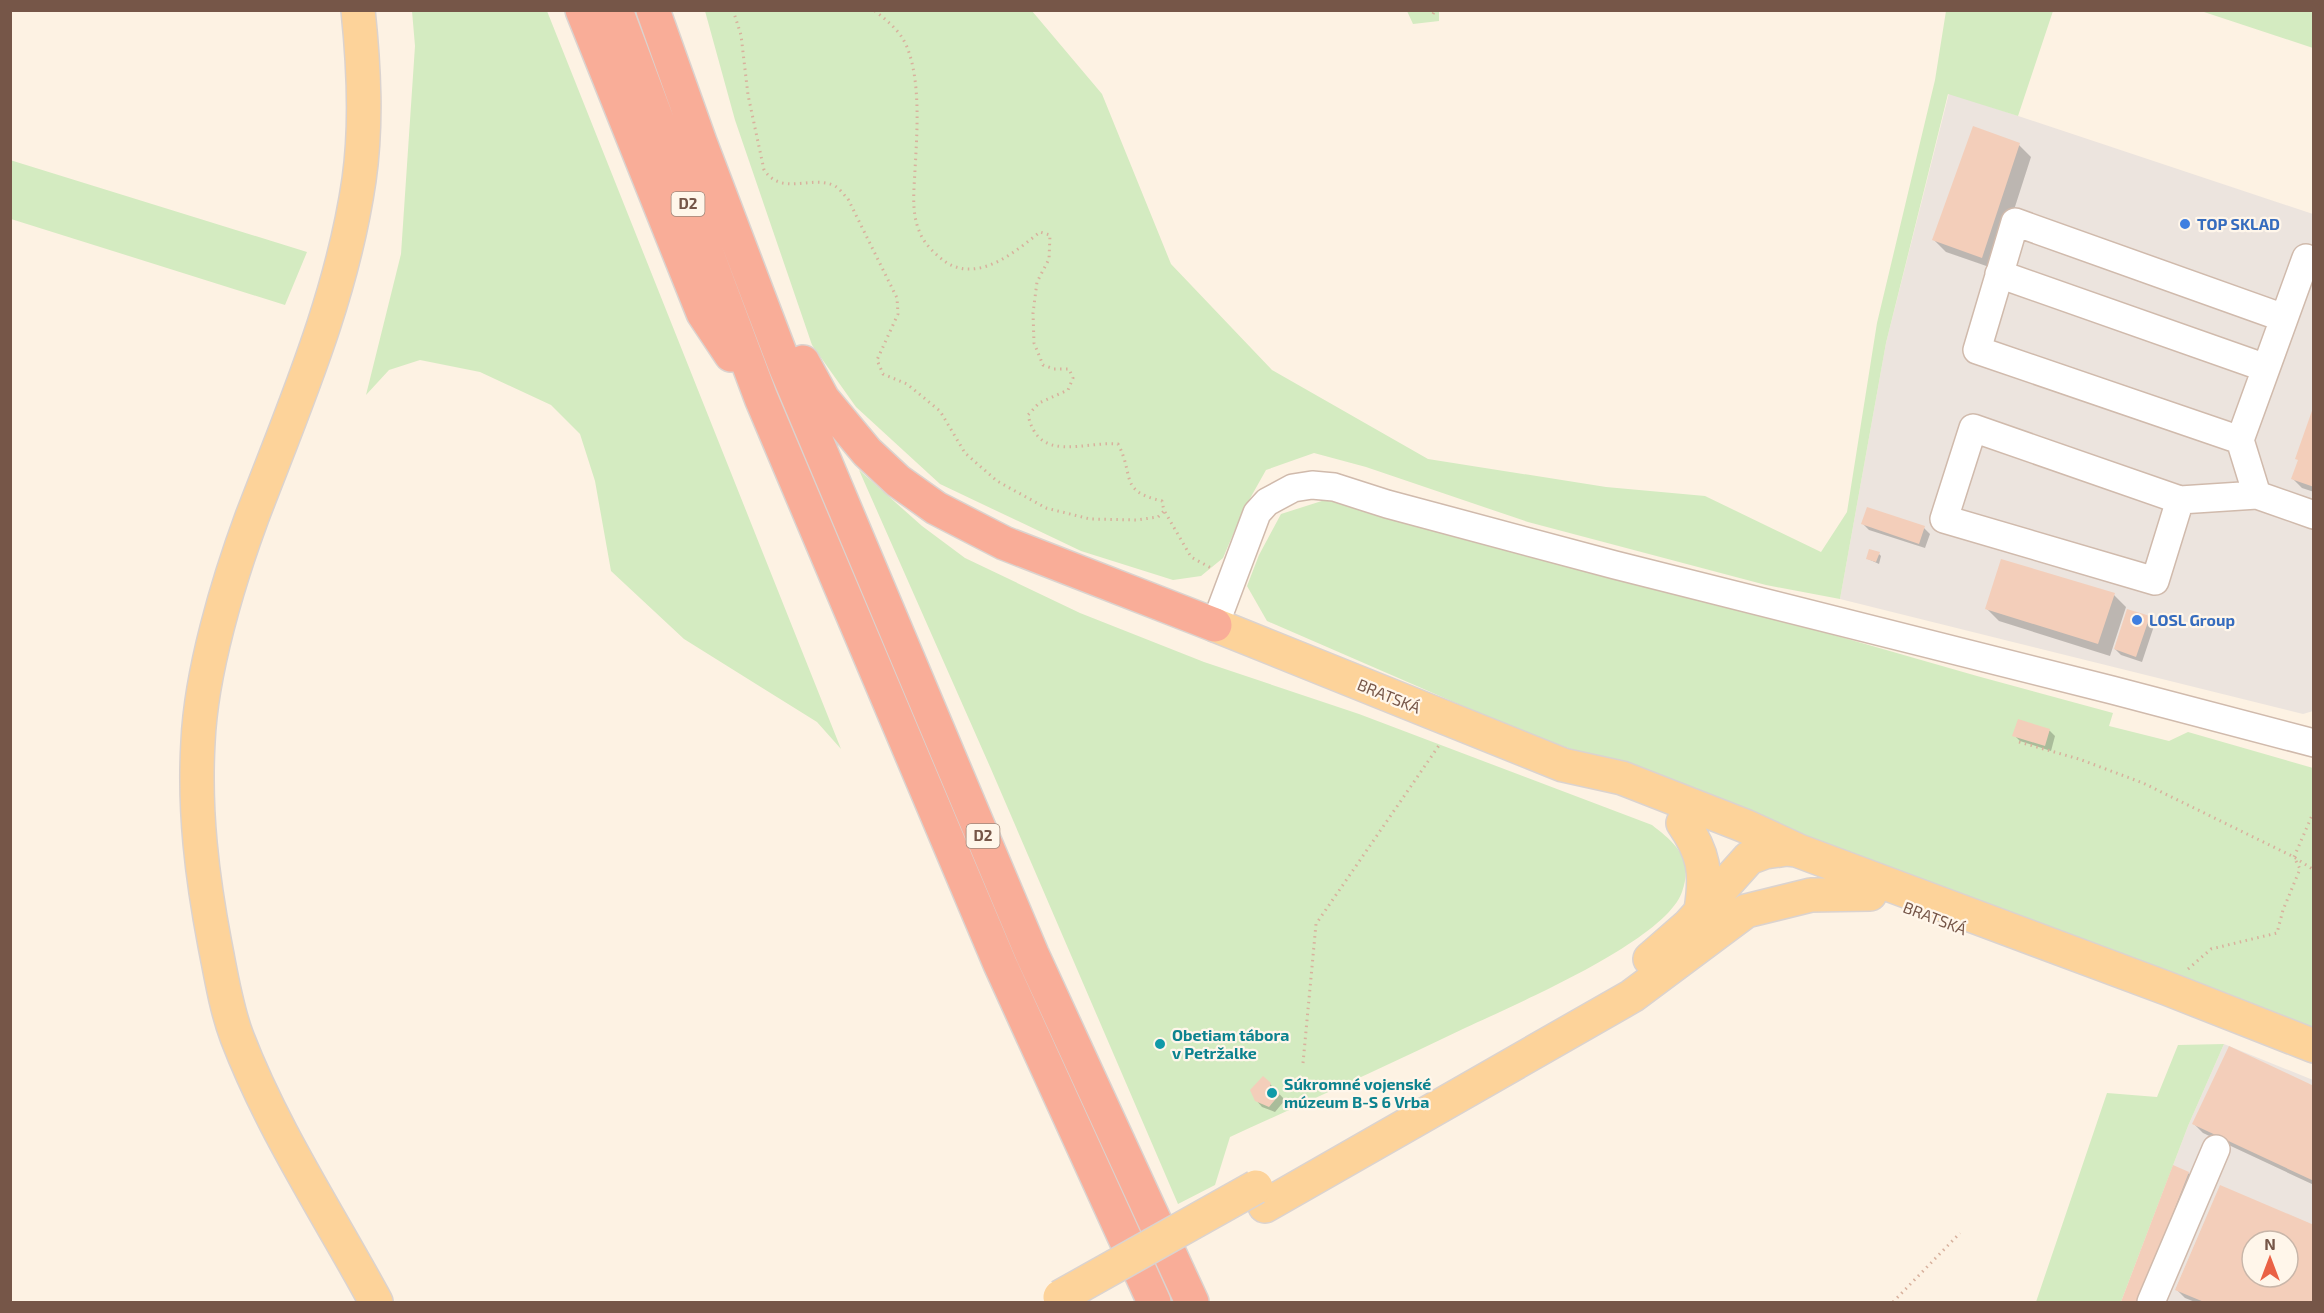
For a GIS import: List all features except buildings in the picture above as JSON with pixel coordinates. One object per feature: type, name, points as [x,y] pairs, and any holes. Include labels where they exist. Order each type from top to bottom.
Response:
[{"type":"highway","points":[[582,10],[703,313],[761,398]]},
{"type":"highway","name":"D2","points":[[616,10],[761,398],[1000,964],[1154,1302]]},
{"type":"highway","name":"D2","points":[[653,10],[700,142],[785,366],[1032,954],[1192,1302]]},
{"type":"highway","points":[[678,10],[720,138],[803,362],[823,399],[844,427],[898,481],[936,508],[1004,543],[1215,626]]},
{"type":"main road","points":[[357,10],[363,62],[364,115],[359,178],[347,249],[311,367],[250,521],[228,589],[201,708],[197,795],[198,834],[206,898],[236,1034],[283,1138],[376,1302]]},
{"type":"main road","name":"BRATSKÁ","points":[[1215,626],[1563,765],[1622,778],[1745,826],[1799,851],[2166,988],[2313,1046]]},
{"type":"main road","name":"BRATSKÁ","points":[[1563,765],[1613,795],[1683,823],[1765,852],[2053,964],[2313,1059]]},
{"type":"main road","points":[[1683,823],[1696,841],[1703,859],[1704,892],[1701,910]]},
{"type":"main road","points":[[1055,1300],[1260,1196],[1624,1001],[1673,968],[1746,911],[1766,877],[1769,864],[1765,852],[1760,840],[1745,826]]},
{"type":"main road","points":[[1094,1302],[1260,1196],[1634,971],[1668,945],[1689,925],[1749,858],[1765,852],[1787,849],[1799,851]]},
{"type":"main road","points":[[1746,911],[1811,895],[1870,894]]},
{"type":"street","points":[[2240,440],[1977,350],[2015,222],[2284,318]]},
{"type":"street","points":[[2257,495],[2240,440],[2306,258]]},
{"type":"street","points":[[2000,274],[2265,368]]},
{"type":"street","points":[[2180,500],[2155,581],[1944,519],[1973,428],[2180,500],[2257,495],[2313,515]]},
{"type":"street","points":[[1215,626],[1257,513],[1267,502],[1293,488],[1312,485],[1334,487],[1387,504],[1604,562],[2313,743]]},
{"type":"street","points":[[2151,1302],[2216,1149]]},
{"type":"path","points":[[733,10],[741,35],[748,95],[764,170],[771,180],[785,184],[827,183],[837,187],[848,199],[897,298],[898,314],[877,360],[884,374],[907,384],[940,411],[965,453],[998,481],[1046,508],[1090,519],[1136,520],[1158,517],[1164,511]]},
{"type":"path","points":[[874,10],[896,28],[907,48],[914,78],[917,129],[914,208],[920,234],[937,256],[958,269],[993,266],[1040,232],[1050,235],[1048,259],[1037,282],[1033,313],[1034,344],[1043,365],[1054,369],[1068,369],[1074,378],[1068,390],[1039,403],[1028,415],[1031,429],[1042,442],[1067,448],[1104,443],[1118,444],[1125,456],[1129,481],[1139,495],[1162,501],[1164,511],[1191,557],[1233,579]]},
{"type":"path","points":[[1303,1064],[1316,924],[1455,723]]},
{"type":"path","points":[[2019,742],[2079,759],[2143,783],[2294,857],[2313,870]]},
{"type":"path","points":[[2187,969],[2211,949],[2277,933],[2283,910],[2300,869],[2294,857],[2313,811]]},
{"type":"path","points":[[1893,1302],[1960,1233]]},
{"type":"shaded area","points":[[1949,93],[2313,214],[2313,711],[2303,714],[1840,599],[1886,343]]},
{"type":"shaded area","points":[[2224,1044],[2313,1080],[2313,1302],[2121,1302],[2188,1126]]},
{"type":"green space","points":[[412,11],[547,11],[841,749],[817,722],[684,639],[611,571],[595,481],[580,434],[551,405],[480,372],[420,360],[389,370],[366,395],[401,254],[415,46]]},
{"type":"green space","points":[[705,11],[1032,11],[1102,94],[1171,264],[1272,370],[1428,459],[1606,487],[1705,496],[1821,552],[1847,512],[1877,323],[1935,80],[1946,11],[2053,11],[2018,116],[1948,94],[1886,343],[1840,599],[1766,585],[1528,522],[1366,467],[1314,453],[1266,470],[1243,511],[1223,558],[1201,576],[1173,580],[1081,551],[940,484],[856,407],[812,345],[735,120]]},
{"type":"green space","points":[[1407,11],[1439,11],[1439,21],[1413,24]]},
{"type":"green space","points":[[2201,11],[2313,11],[2313,48]]},
{"type":"green space","points":[[10,160],[307,252],[285,305],[11,219]]},
{"type":"green space","points":[[859,470],[922,526],[965,558],[1080,613],[1204,662],[1359,714],[1652,825],[1680,852],[1686,870],[1682,892],[1670,911],[1648,931],[1586,970],[1230,1137],[1215,1185],[1178,1204],[991,769]]},
{"type":"green space","points":[[1328,499],[1673,589],[2113,713],[2109,726],[2169,741],[2188,732],[2313,768],[2313,1030],[1502,723],[1267,621],[1247,586],[1259,555],[1281,514]]},
{"type":"green space","points":[[2224,1044],[2188,1126],[2121,1302],[2036,1302],[2107,1093],[2157,1097],[2178,1045]]},
{"type":"place","name":"TOP SKLAD","points":[[2185,224]]},
{"type":"place","name":"LOSL Group","points":[[2137,620]]},
{"type":"place","name":"Obetiam tábora v Petržalke","points":[[1160,1044]]},
{"type":"place","name":"Súkromné vojenské múzeum B-S 6 Vrba","points":[[1272,1093]]}]
